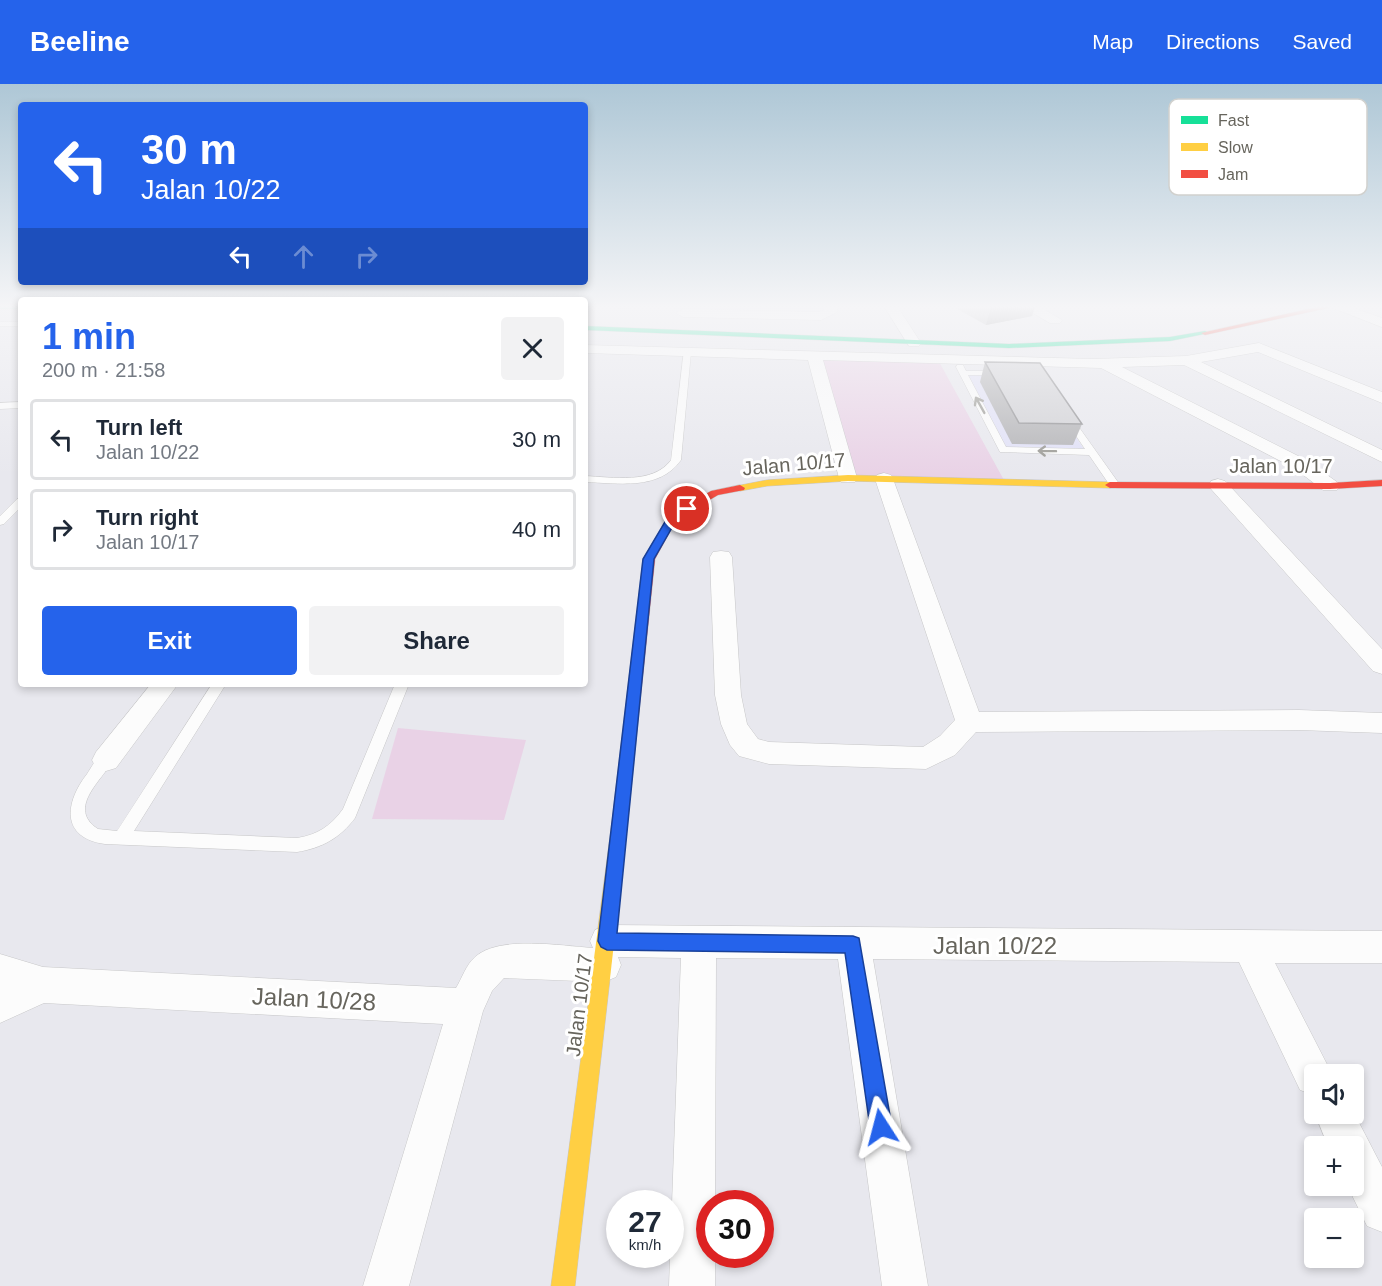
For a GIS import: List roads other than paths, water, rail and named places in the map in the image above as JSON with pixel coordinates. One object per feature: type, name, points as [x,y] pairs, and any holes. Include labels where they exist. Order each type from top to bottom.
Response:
[{"type":"street","points":[[816,362],[848,478]]},
{"type":"street","points":[[894,362],[959,367],[1143,362]]},
{"type":"street","points":[[1190,362],[1382,457]]},
{"type":"street","points":[[1295,362],[1382,398]]},
{"type":"street","points":[[1103,364],[1300,464],[1330,486]]},
{"type":"street","name":"Jalan 10/17","points":[[563,1286],[606,953],[649,559],[673,517],[715,493],[767,483],[848,478],[1115,485],[1330,486],[1382,483]]},
{"type":"street","points":[[884,479],[969,722]]},
{"type":"street","points":[[1218,485],[1382,665]]},
{"type":"street","points":[[721,557],[728,695],[734,724],[740,738],[749,748],[769,753],[926,758],[940,752],[958,737],[969,722]]},
{"type":"street","points":[[106,760],[163,687]]},
{"type":"street","points":[[969,722],[1299,720],[1382,723]]},
{"type":"street","points":[[693,1286],[699,942]]},
{"type":"street","name":"Jalan 10/22","points":[[606,953],[699,942],[853,945],[1382,947]]},
{"type":"street","points":[[853,945],[905,1286]]},
{"type":"street","points":[[1249,947],[1308,1064]]},
{"type":"street","points":[[386,1286],[466,1006],[483,975],[494,962],[606,953]]},
{"type":"street","name":"Jalan 10/28","points":[[0,971],[43,985],[466,1006]]},
{"type":"street","points":[[0,1005],[43,985]]},
{"type":"street","points":[[1364,1176],[1382,1211]]},
{"type":"lane","points":[[588,479],[644,479],[654,477],[674,465],[686,362]]},
{"type":"lane","points":[[959,367],[1007,374]]},
{"type":"lane","points":[[959,367],[1003,450],[1091,452]]},
{"type":"lane","points":[[0,406],[18,405]]},
{"type":"lane","points":[[1064,413],[1115,485]]},
{"type":"lane","points":[[0,522],[18,504]]},
{"type":"lane","points":[[121,838],[217,687]]},
{"type":"lane","points":[[106,760],[77,802],[76,816],[92,834],[121,838],[297,845],[313,843],[328,836],[341,826],[349,813],[401,687]]}]
